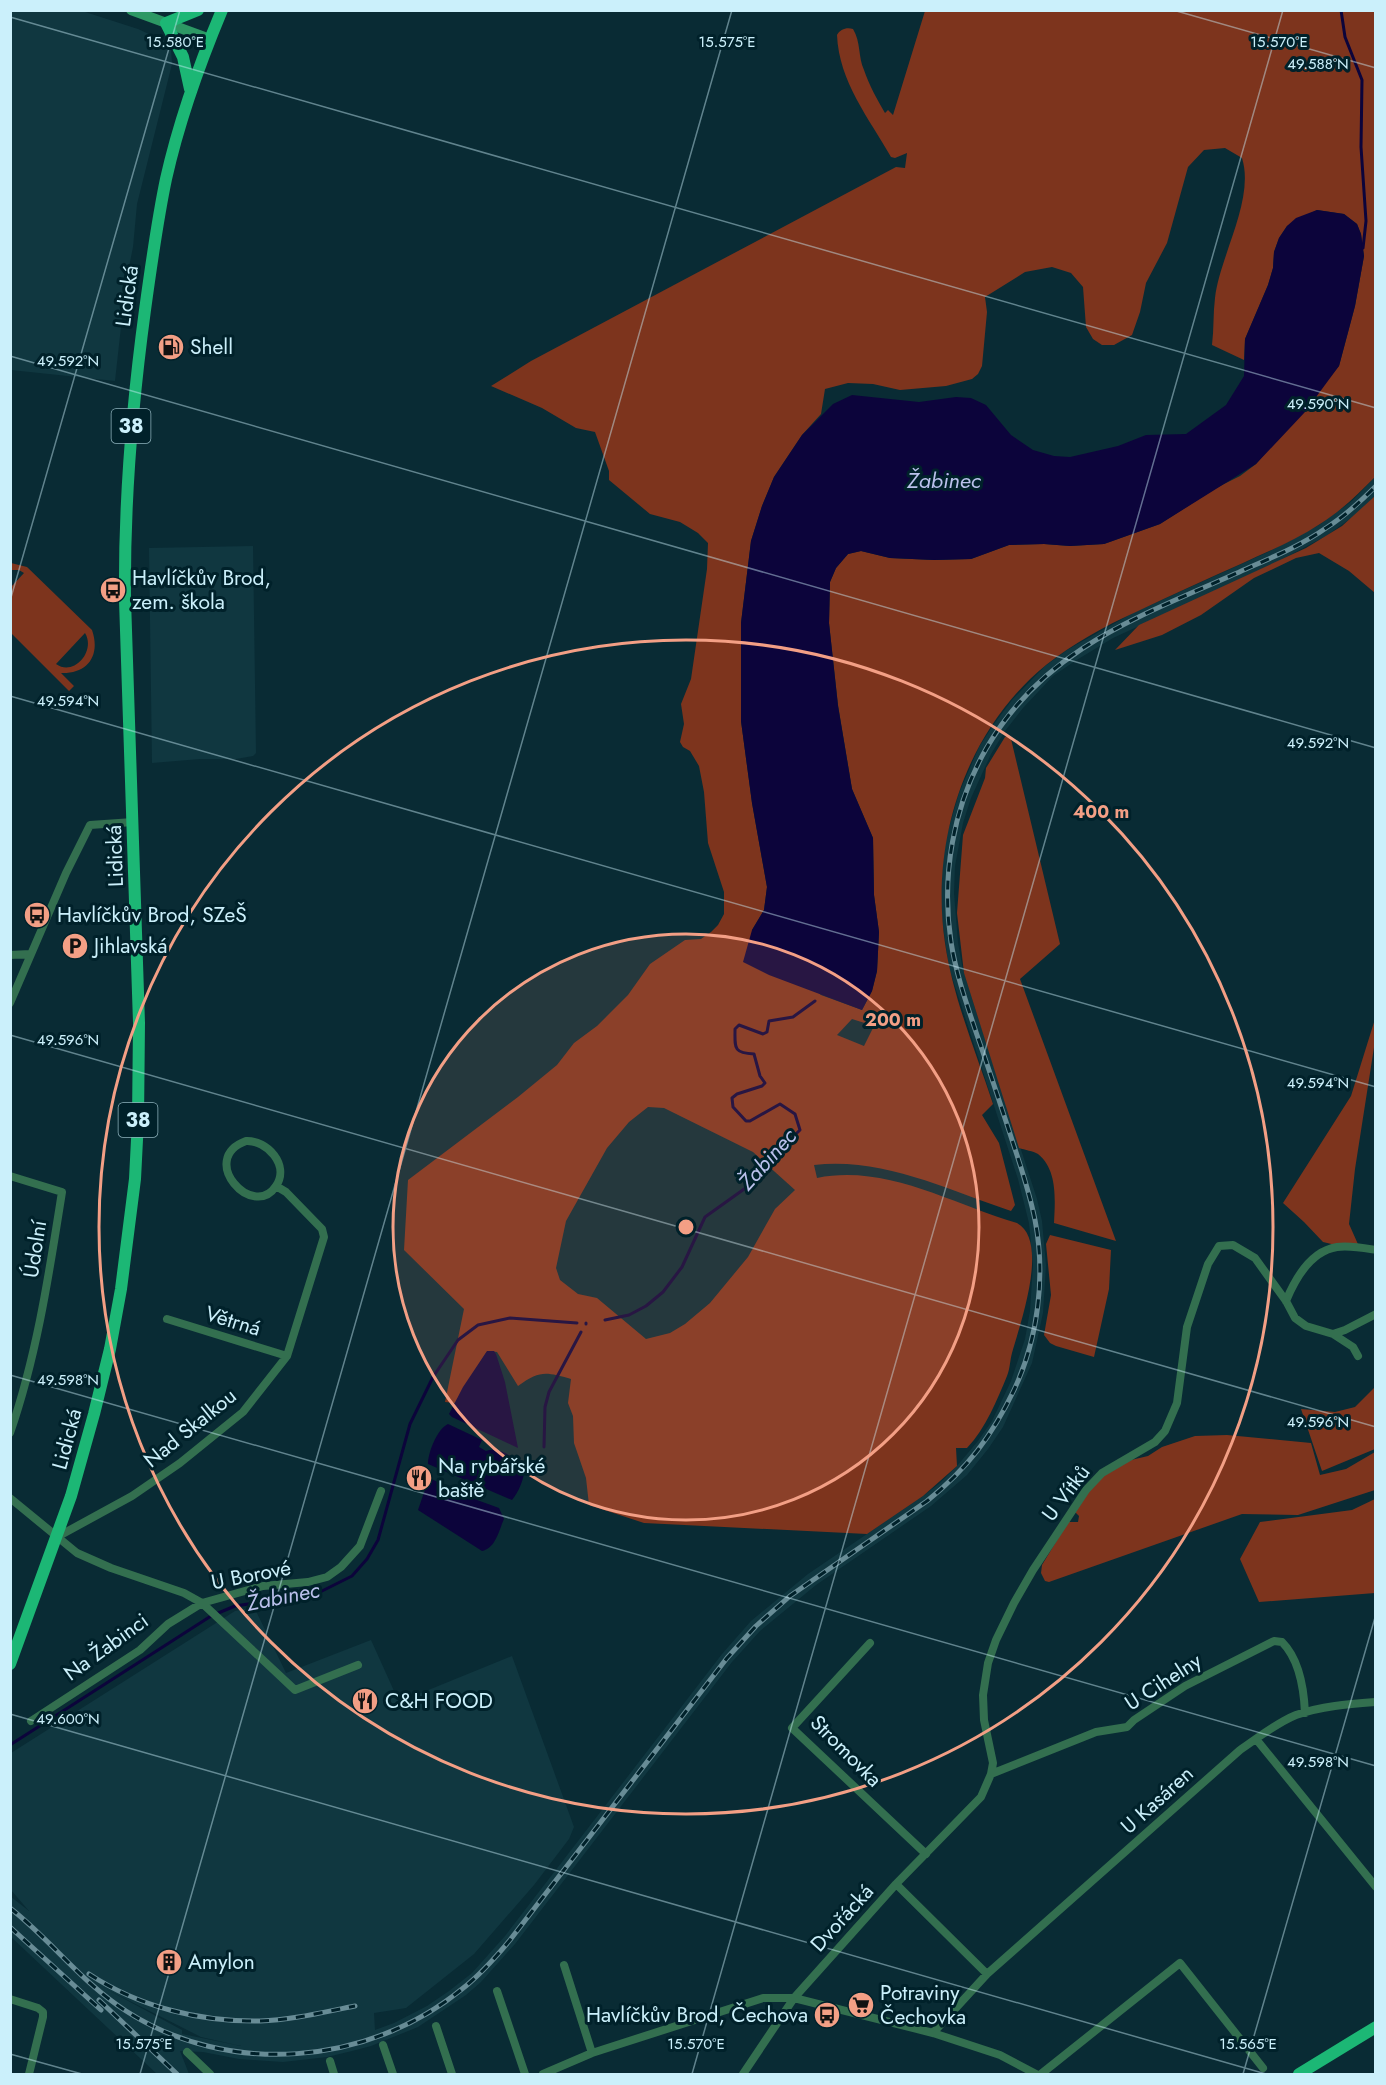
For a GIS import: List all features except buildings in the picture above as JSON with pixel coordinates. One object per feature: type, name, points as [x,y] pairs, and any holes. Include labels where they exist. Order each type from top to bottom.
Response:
[{"type":"main road","points":[[190,93],[183,57],[166,23],[198,10]]},
{"type":"main road","name":"38","points":[[210,39],[222,10]]},
{"type":"main road","name":"Lidická","points":[[10,1664],[57,1537],[86,1445],[110,1349],[121,1288],[133,1191],[140,1057],[124,600],[124,540],[132,410],[166,178],[190,93],[210,39]]},
{"type":"main road","points":[[1299,2074],[1376,2027]]},
{"type":"street","points":[[131,10],[210,39]]},
{"type":"street","points":[[10,1002],[66,873],[90,825],[133,822]]},
{"type":"street","points":[[10,955],[30,954]]},
{"type":"street","points":[[254,1141],[268,1148],[278,1163],[280,1178],[276,1186],[266,1194],[258,1196],[250,1196],[236,1186],[227,1172],[226,1163],[232,1149],[239,1144],[254,1141]]},
{"type":"street","name":"Údolní","points":[[10,1176],[62,1192],[45,1300],[23,1398],[10,1433]]},
{"type":"street","name":"Nad Skalkou","points":[[57,1537],[132,1496],[180,1463],[243,1412],[287,1356],[324,1237],[322,1229],[286,1192],[276,1186]]},
{"type":"street","name":"U Vítků","points":[[981,1797],[993,1763],[984,1720],[982,1695],[988,1663],[996,1640],[1033,1570],[1086,1490],[1102,1473],[1155,1442],[1165,1431],[1177,1403],[1187,1327],[1208,1264],[1219,1246],[1233,1245],[1255,1258],[1286,1301]]},
{"type":"street","points":[[1358,1356],[1353,1347],[1333,1334],[1301,1323],[1292,1315],[1286,1301],[1298,1276],[1320,1252],[1338,1247],[1376,1250]]},
{"type":"street","points":[[1333,1334],[1376,1314]]},
{"type":"street","name":"Větrná","points":[[167,1319],[287,1356]]},
{"type":"street","name":"U Borové","points":[[10,1498],[77,1554],[184,1593],[202,1603],[263,1586],[308,1582],[327,1577],[341,1567],[360,1546],[381,1491]]},
{"type":"street","points":[[202,1603],[295,1690],[358,1665]]},
{"type":"street","name":"Na Žabinci","points":[[31,1721],[140,1650],[168,1624],[202,1603]]},
{"type":"street","name":"U Cihelny","points":[[991,1774],[1096,1732],[1127,1727],[1185,1686],[1274,1641],[1282,1642],[1291,1656],[1302,1683],[1305,1713]]},
{"type":"street","name":"Stromovka","points":[[870,1643],[792,1728],[926,1854]]},
{"type":"street","name":"U Kasáren","points":[[933,2032],[987,1974],[1240,1750],[1276,1725],[1305,1713],[1329,1707],[1376,1702]]},
{"type":"street","points":[[1256,1739],[1376,1887]]},
{"type":"street","name":"Dvořácká","points":[[743,2074],[794,1998],[896,1884],[981,1797]]},
{"type":"street","points":[[896,1884],[987,1974]]},
{"type":"street","points":[[1041,2074],[1180,1963],[1263,2068]]},
{"type":"street","points":[[564,1965],[592,2053]]},
{"type":"street","points":[[497,1991],[525,2074]]},
{"type":"street","points":[[543,2074],[592,2053],[763,1998],[794,1998],[933,2032],[1000,2055],[1036,2074]]},
{"type":"street","points":[[10,2000],[38,2008],[43,2012],[28,2074]]},
{"type":"street","points":[[436,2026],[452,2074]]},
{"type":"street","points":[[383,2045],[393,2074]]},
{"type":"street","points":[[187,2052],[210,2074]]},
{"type":"street","points":[[330,2061],[334,2074]]},
{"type":"shaded area","points":[[11,10],[82,11],[138,29],[164,41],[171,49],[172,64],[137,204],[115,381],[11,370]]},
{"type":"shaded area","points":[[925,11],[1375,11],[1375,477],[1335,514],[1302,535],[1124,617],[1067,650],[1046,665],[1018,692],[994,722],[974,755],[949,828],[943,866],[942,905],[945,943],[953,984],[993,1104],[982,1115],[999,1143],[1015,1205],[1011,1211],[915,1177],[865,1166],[814,1165],[817,1178],[843,1175],[868,1176],[894,1181],[1017,1223],[1027,1233],[1032,1264],[1030,1284],[1008,1373],[980,1432],[967,1448],[956,1448],[957,1466],[923,1496],[867,1534],[644,1523],[589,1505],[586,1478],[574,1443],[573,1416],[568,1403],[571,1379],[543,1374],[532,1377],[518,1386],[497,1352],[489,1351],[455,1403],[445,1402],[464,1309],[404,1250],[408,1180],[557,1065],[574,1043],[597,1026],[628,995],[650,964],[685,940],[701,939],[718,925],[724,914],[724,892],[708,843],[704,792],[699,766],[690,751],[680,742],[684,724],[681,704],[691,679],[707,569],[708,543],[698,533],[680,522],[650,514],[609,480],[609,471],[595,432],[576,428],[542,408],[491,386],[531,361],[896,167],[905,168],[907,153],[895,158],[891,157],[849,84],[839,52],[837,35],[842,30],[853,29],[862,65],[871,87],[885,113],[888,110],[893,115]],"holes":[[[1225,148],[1242,158],[1245,174],[1244,192],[1218,281],[1214,304],[1212,345],[1244,360],[1245,339],[1268,285],[1279,238],[1287,226],[1317,210],[1344,214],[1357,224],[1364,256],[1355,306],[1339,366],[1256,464],[1160,524],[1104,544],[1009,545],[971,559],[890,558],[861,551],[848,554],[836,568],[830,582],[829,623],[838,705],[852,789],[873,838],[874,895],[879,932],[877,971],[872,991],[862,1010],[821,995],[752,930],[764,910],[767,887],[752,803],[741,721],[741,623],[751,541],[774,477],[802,435],[821,414],[825,389],[848,383],[873,384],[900,390],[946,386],[972,379],[982,366],[987,312],[985,297],[1025,272],[1052,267],[1071,273],[1083,287],[1086,327],[1093,339],[1102,345],[1114,345],[1132,335],[1146,283],[1167,243],[1188,167],[1204,150]],[[852,1019],[874,1026],[864,1046],[837,1035]],[[648,1107],[664,1108],[753,1152],[795,1190],[775,1209],[748,1257],[710,1303],[670,1333],[646,1339],[597,1298],[578,1294],[560,1280],[556,1268],[566,1221],[607,1148],[629,1122]]]},
{"type":"shaded area","name":"Amylon","points":[[1375,477],[1375,496],[1361,511],[1326,536],[1273,564],[1113,638],[1053,676],[1005,731],[991,754],[971,798],[963,823],[955,866],[954,893],[958,943],[975,1008],[1037,1199],[1042,1221],[1046,1265],[1043,1313],[1032,1363],[1003,1427],[988,1449],[967,1475],[931,1506],[816,1585],[760,1631],[732,1662],[515,1944],[481,1982],[466,1995],[418,2027],[352,2051],[327,2057],[283,2062],[180,2051],[189,2074],[157,2074],[11,1937],[10,1896],[29,1911],[11,1890],[11,1753],[235,1611],[254,1607],[286,1673],[371,1640],[399,1702],[512,1656],[574,1827],[569,1839],[534,1885],[474,1954],[406,2008],[374,2013],[375,2030],[427,2006],[472,1973],[505,1936],[722,1654],[751,1621],[808,1574],[940,1483],[978,1441],[992,1421],[1011,1381],[1025,1339],[1030,1311],[1033,1265],[1029,1223],[1018,1179],[949,968],[940,893],[945,841],[959,793],[979,747],[1012,700],[1045,666],[1067,650],[1133,613],[1268,552],[1319,525],[1352,501]],"holes":[[[106,1989],[201,2037],[241,2046],[182,2034],[182,2030]]]},
{"type":"shaded area","points":[[1375,496],[1375,593],[1349,571],[1319,553],[1296,558],[1254,578],[1201,615],[1162,635],[1115,650],[1139,625],[1306,548],[1342,526]]},
{"type":"shaded area","points":[[253,546],[256,753],[253,756],[236,759],[152,763],[149,548]]},
{"type":"shaded area","points":[[11,563],[27,567],[92,630],[95,648],[90,662],[78,670],[61,673],[74,686],[69,691],[11,633],[11,587],[24,573],[11,570]],"holes":[[[85,633],[88,640],[85,654],[76,665],[63,667],[56,664]]]},
{"type":"shaded area","points":[[1008,736],[1011,739],[1060,944],[1020,979],[1116,1241],[1054,1223],[1054,1186],[1049,1168],[1038,1154],[1019,1148],[964,973],[957,913],[963,835],[985,778],[986,768],[1005,737]]},
{"type":"shaded area","points":[[1375,1019],[1375,1041],[1349,1224],[1361,1251],[1323,1242],[1283,1203],[1351,1096]]},
{"type":"shaded area","points":[[1050,1235],[1111,1250],[1109,1289],[1094,1357],[1056,1346],[1050,1343],[1044,1335],[1051,1295],[1046,1244]]},
{"type":"shaded area","points":[[1375,1387],[1375,1449],[1322,1471],[1301,1409],[1335,1412],[1355,1407]]},
{"type":"shaded area","points":[[1227,1435],[1311,1443],[1320,1475],[1346,1469],[1375,1452],[1375,1490],[1298,1515],[1242,1514],[1049,1582],[1045,1581],[1041,1573],[1042,1565],[1068,1522],[1078,1522],[1079,1516],[1075,1512],[1102,1476],[1131,1460],[1148,1456],[1162,1447],[1195,1436]]},
{"type":"shaded area","points":[[1375,1499],[1375,1593],[1259,1602],[1240,1559],[1260,1522],[1352,1510]]},
{"type":"water","name":"Žabinec","points":[[1317,210],[1344,214],[1357,224],[1361,234],[1364,256],[1355,306],[1339,366],[1305,412],[1256,464],[1160,524],[1104,544],[1009,545],[971,559],[890,558],[861,551],[848,554],[836,568],[830,582],[829,623],[838,706],[852,789],[873,838],[874,895],[879,932],[877,971],[872,991],[862,1010],[769,975],[743,962],[752,930],[764,910],[767,887],[752,803],[741,721],[741,623],[751,541],[762,506],[774,477],[802,435],[833,404],[852,395],[919,402],[956,397],[971,398],[986,405],[1011,435],[1033,450],[1054,456],[1070,457],[1118,446],[1146,435],[1186,434],[1226,405],[1244,376],[1245,339],[1268,285],[1279,238],[1296,218]]},
{"type":"water","points":[[487,1351],[494,1351],[496,1354],[505,1382],[518,1448],[449,1414],[463,1387]]},
{"type":"water","points":[[448,1424],[482,1440],[479,1447],[486,1451],[501,1451],[524,1465],[521,1483],[512,1500],[428,1464],[434,1442],[440,1431]]},
{"type":"water","points":[[429,1478],[499,1508],[504,1519],[491,1546],[482,1551],[418,1510]]},
{"type":"waterway","name":"Žabinec","points":[[1341,10],[1345,37],[1362,80],[1361,147],[1366,221],[1363,248]]},
{"type":"waterway","name":"Žabinec","points":[[605,1320],[629,1315],[646,1306],[663,1292],[682,1267],[705,1217],[754,1182],[769,1160],[800,1130],[795,1114],[780,1104],[750,1121],[746,1121],[733,1107],[732,1098],[737,1094],[765,1083],[760,1076],[754,1054],[739,1051],[737,1048],[735,1029],[739,1025],[763,1034],[767,1032],[769,1021],[793,1017],[815,1001]]},
{"type":"waterway","name":"Žabinec","points":[[10,1745],[211,1616],[235,1606],[316,1594],[352,1576],[367,1559],[378,1540],[410,1424],[433,1377],[458,1340],[478,1325],[510,1318],[577,1323]]},
{"type":"waterway","points":[[544,1447],[545,1407],[549,1392],[581,1332]]},
{"type":"railway","points":[[10,1908],[95,1988],[126,2011],[166,2032],[208,2046],[252,2053],[297,2054],[341,2047],[384,2034],[425,2015],[462,1989],[487,1966],[510,1940],[727,1658],[756,1626],[790,1596],[941,1489],[977,1451],[997,1422],[1014,1390],[1029,1350],[1038,1307],[1040,1285],[1038,1241],[1035,1220],[1020,1164],[962,989],[953,954],[948,917],[952,842],[965,794],[986,749],[1010,714],[1037,684],[1067,659],[1134,619],[1307,540],[1346,514],[1376,486]]},
{"type":"railway","points":[[10,1927],[101,2010]]},
{"type":"railway","points":[[89,1974],[108,1986],[149,2004],[215,2019],[272,2020],[355,2006]]},
{"type":"railway","points":[[99,2000],[177,2074]]},
{"type":"place","name":"Shell","points":[[171,347]]},
{"type":"place","name":"Havlíčkův Brod, zem. škola","points":[[113,590]]},
{"type":"place","name":"Havlíčkův Brod, SZeŠ","points":[[37,915]]},
{"type":"place","name":"Jihlavská","points":[[75,946]]},
{"type":"place","name":"Na rybářské baště","points":[[419,1478]]},
{"type":"place","name":"C&H FOOD","points":[[365,1701]]},
{"type":"place","name":"Amylon","points":[[169,1962]]},
{"type":"place","name":"Potraviny Čechovka","points":[[861,2005]]},
{"type":"place","name":"Havlíčkův Brod, Čechova","points":[[827,2015]]}]
